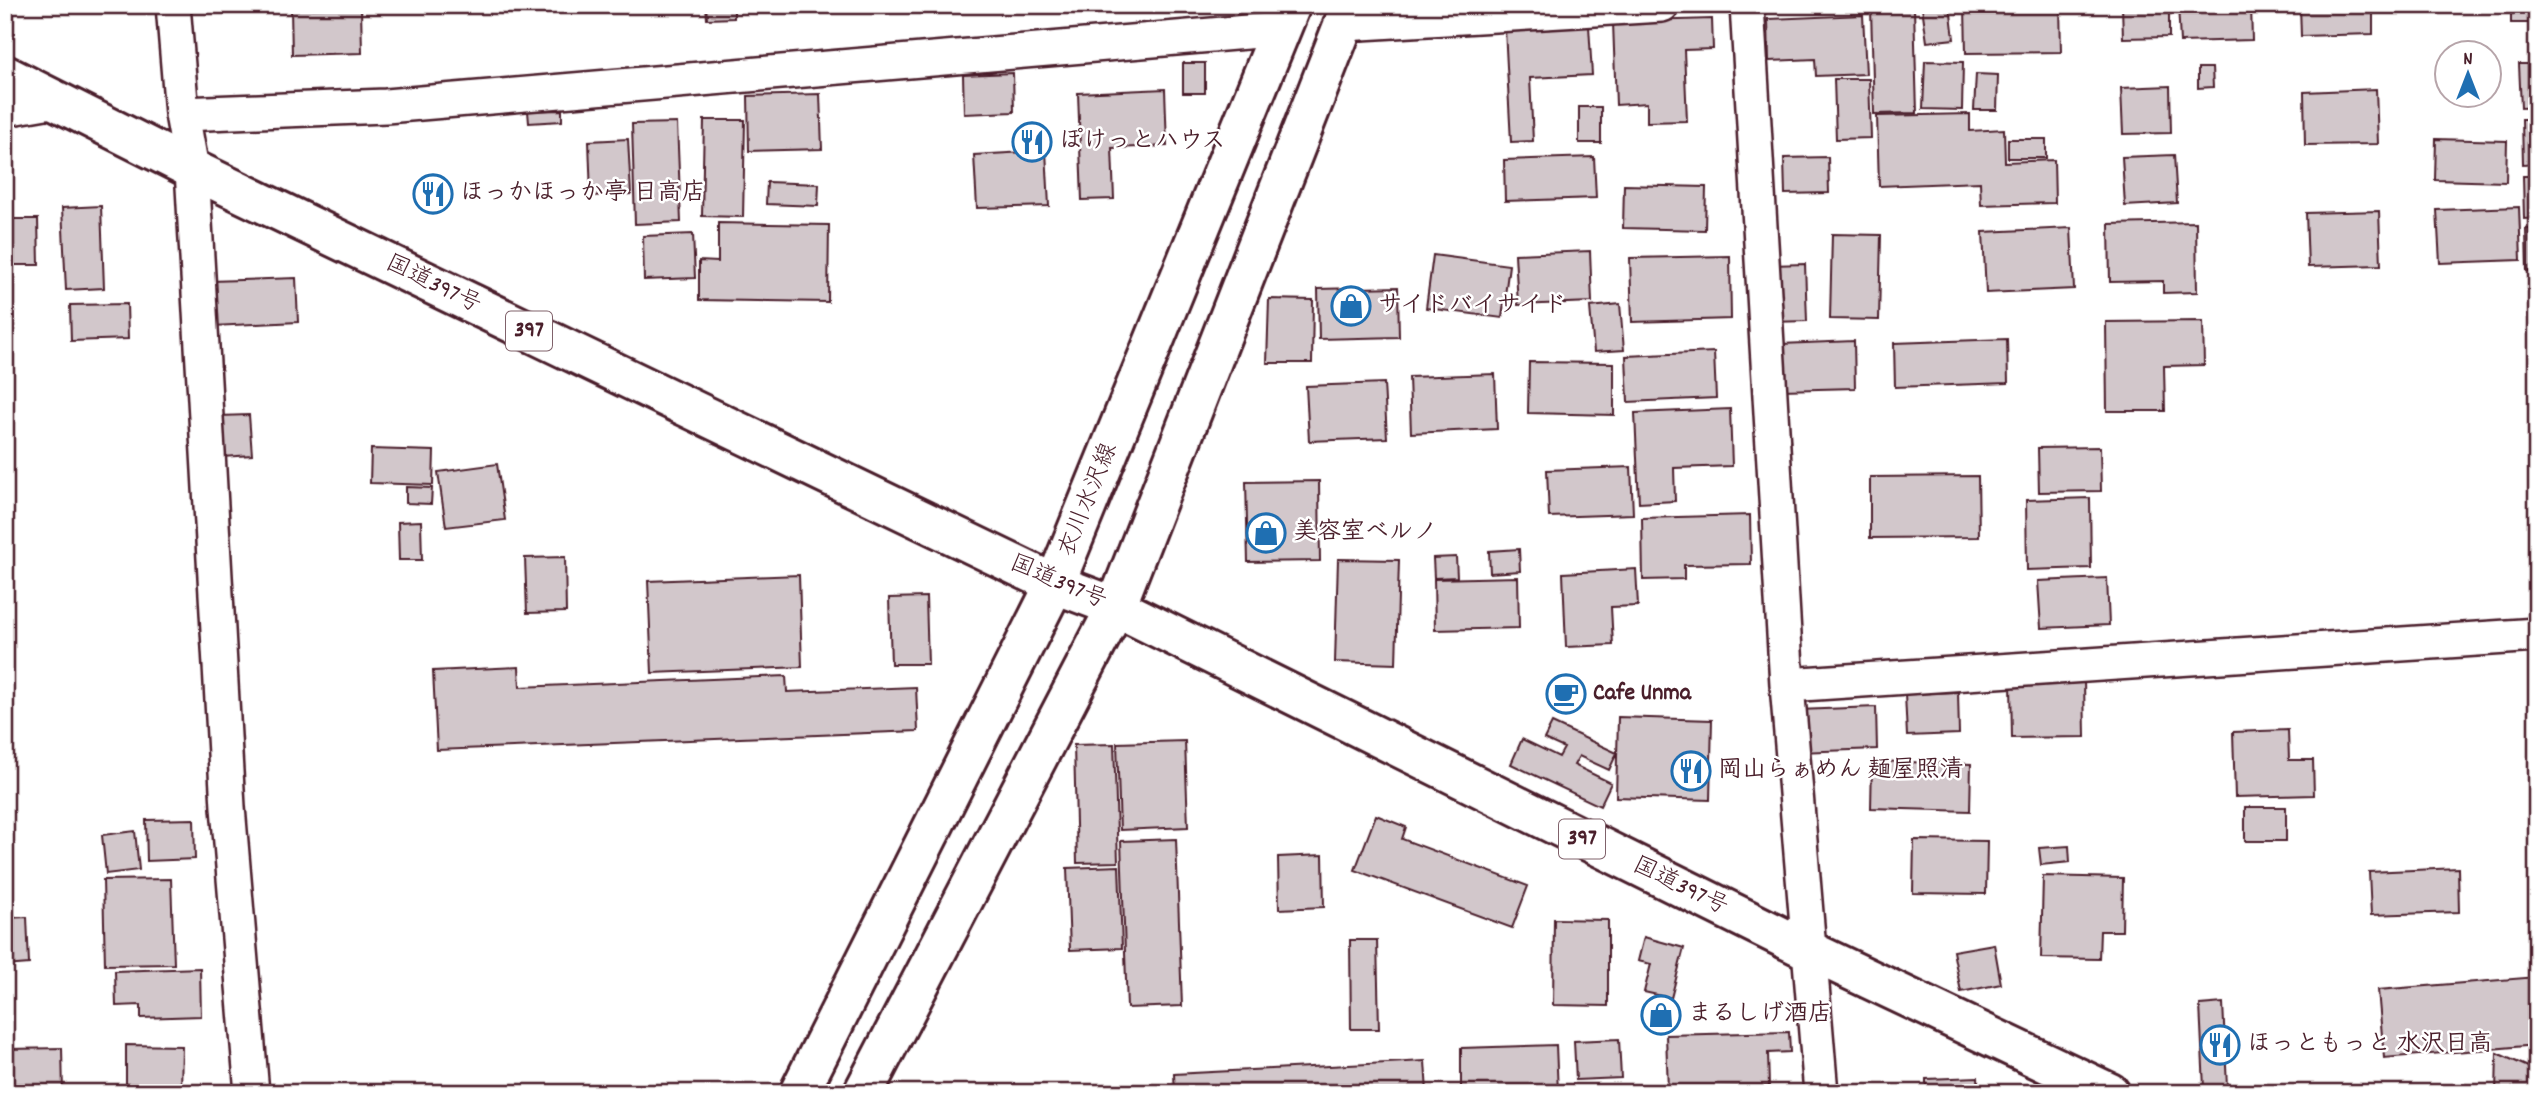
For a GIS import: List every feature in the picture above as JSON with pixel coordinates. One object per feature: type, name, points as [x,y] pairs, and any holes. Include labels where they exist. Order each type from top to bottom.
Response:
[{"type":"main road","points":[[863,1093],[1116,607],[1347,15]]},
{"type":"main road","name":"衣川水沢線","points":[[799,1093],[1055,584],[1287,17]]},
{"type":"main road","name":"国道397号","points":[[5,75],[192,169],[1055,584],[1116,607],[1810,951],[2110,1093]]},
{"type":"street","points":[[173,5],[182,114],[192,169],[228,807],[252,1093]]},
{"type":"street","points":[[1347,15],[1662,5]]},
{"type":"street","points":[[1747,5],[1787,685],[1821,1093]]},
{"type":"street","points":[[182,114],[399,105],[1287,17]]},
{"type":"street","points":[[5,109],[57,100]]},
{"type":"street","points":[[1787,685],[2537,635]]},
{"type":"building","points":[[706,5],[734,5],[734,18],[707,19]]},
{"type":"building","points":[[1950,5],[1954,39],[1927,42],[1922,7]]},
{"type":"building","points":[[2060,5],[2061,52],[1966,53],[1965,6]]},
{"type":"building","points":[[2122,5],[2169,5],[2169,37],[2123,38]]},
{"type":"building","points":[[2178,5],[2251,5],[2252,40],[2180,42]]},
{"type":"building","points":[[2300,5],[2373,5],[2373,34],[2301,36]]},
{"type":"building","points":[[2511,5],[2537,5],[2537,23],[2511,23]]},
{"type":"building","points":[[361,7],[362,53],[292,55],[291,9]]},
{"type":"building","points":[[1914,8],[1917,113],[1874,114],[1871,9]]},
{"type":"building","points":[[1863,15],[1866,74],[1816,76],[1815,59],[1769,61],[1768,19]]},
{"type":"building","points":[[1712,19],[1713,49],[1684,50],[1687,121],[1647,122],[1647,103],[1616,105],[1613,22]]},
{"type":"building","points":[[1589,26],[1592,75],[1530,78],[1533,141],[1511,142],[1505,29]]},
{"type":"building","points":[[1925,61],[1963,62],[1962,110],[1923,109]]},
{"type":"building","points":[[1183,63],[1205,63],[1205,93],[1183,93]]},
{"type":"building","points":[[2519,64],[2537,64],[2537,107],[2521,108]]},
{"type":"building","points":[[2198,68],[2212,68],[2213,87],[2198,88]]},
{"type":"building","points":[[1013,73],[1014,112],[964,114],[963,75]]},
{"type":"building","points":[[1976,74],[1998,75],[1997,110],[1974,110]]},
{"type":"building","points":[[1834,79],[1869,79],[1871,138],[1836,139]]},
{"type":"building","points":[[2170,86],[2171,133],[2123,134],[2121,88]]},
{"type":"building","points":[[1165,89],[1167,146],[1112,148],[1114,199],[1082,200],[1078,93]]},
{"type":"building","points":[[2376,89],[2378,144],[2305,145],[2304,92]]},
{"type":"building","points":[[820,94],[822,149],[749,151],[748,96]]},
{"type":"building","points":[[1579,107],[1601,107],[1601,143],[1579,143]]},
{"type":"building","points":[[562,110],[562,121],[529,123],[528,111]]},
{"type":"building","points":[[1970,114],[1970,131],[2004,129],[2005,162],[2054,160],[2055,203],[1981,205],[1980,182],[1879,186],[1877,116]]},
{"type":"building","points":[[2522,119],[2537,119],[2537,163],[2523,164]]},
{"type":"building","points":[[704,120],[745,120],[743,217],[702,216]]},
{"type":"building","points":[[677,123],[681,222],[635,224],[632,124]]},
{"type":"building","points":[[628,139],[631,194],[591,196],[589,141]]},
{"type":"building","points":[[2008,139],[2046,139],[2046,158],[2008,158]]},
{"type":"building","points":[[2436,139],[2507,141],[2506,182],[2435,180]]},
{"type":"building","points":[[1046,151],[1049,206],[977,208],[974,155]]},
{"type":"building","points":[[2174,155],[2177,203],[2125,206],[2122,157]]},
{"type":"building","points":[[1594,157],[1596,198],[1505,201],[1504,160]]},
{"type":"building","points":[[1828,157],[1829,193],[1785,194],[1784,158]]},
{"type":"building","points":[[2523,176],[2537,176],[2537,218],[2524,219]]},
{"type":"building","points":[[767,182],[819,184],[818,206],[766,204]]},
{"type":"building","points":[[1624,185],[1706,187],[1705,230],[1623,228]]},
{"type":"building","points":[[101,206],[104,288],[66,290],[62,208]]},
{"type":"building","points":[[2519,207],[2521,260],[2440,263],[2437,210]]},
{"type":"building","points":[[2379,211],[2381,265],[2308,267],[2306,213]]},
{"type":"building","points":[[5,219],[38,219],[39,265],[5,265]]},
{"type":"building","points":[[2196,222],[2197,292],[2163,293],[2163,281],[2110,282],[2109,224]]},
{"type":"building","points":[[718,223],[829,225],[828,302],[699,300],[699,261],[718,262]]},
{"type":"building","points":[[2071,228],[2074,289],[1986,293],[1983,232]]},
{"type":"building","points":[[2526,229],[2537,229],[2537,270],[2527,271]]},
{"type":"building","points":[[693,234],[695,278],[644,280],[643,236]]},
{"type":"building","points":[[1832,234],[1881,235],[1879,320],[1830,319]]},
{"type":"building","points":[[1590,251],[1592,302],[1518,305],[1515,254]]},
{"type":"building","points":[[1433,255],[1509,265],[1502,318],[1426,308]]},
{"type":"building","points":[[1730,256],[1731,319],[1632,322],[1630,258]]},
{"type":"building","points":[[1805,264],[1807,321],[1771,322],[1770,265]]},
{"type":"building","points":[[296,278],[298,322],[213,326],[211,281]]},
{"type":"building","points":[[1398,287],[1399,337],[1319,339],[1318,289]]},
{"type":"building","points":[[1269,299],[1313,300],[1312,363],[1267,363]]},
{"type":"building","points":[[127,304],[128,339],[71,341],[70,305]]},
{"type":"building","points":[[1620,304],[1624,350],[1594,352],[1590,307]]},
{"type":"building","points":[[2203,321],[2204,365],[2164,366],[2165,411],[2107,411],[2106,322]]},
{"type":"building","points":[[2534,338],[2537,338],[2537,416]]},
{"type":"building","points":[[2007,339],[2008,383],[1895,387],[1894,343]]},
{"type":"building","points":[[1854,341],[1855,388],[1782,390],[1781,344]]},
{"type":"building","points":[[1714,352],[1716,398],[1628,402],[1626,356]]},
{"type":"building","points":[[1529,362],[1614,363],[1614,415],[1528,413]]},
{"type":"building","points":[[1495,374],[1497,429],[1411,433],[1409,377]]},
{"type":"building","points":[[1384,383],[1387,438],[1309,441],[1306,386]]},
{"type":"building","points":[[1730,409],[1732,466],[1674,468],[1675,501],[1639,503],[1635,413]]},
{"type":"building","points":[[249,415],[252,455],[222,457],[219,416]]},
{"type":"building","points":[[2100,447],[2101,491],[2039,492],[2038,448]]},
{"type":"building","points":[[371,449],[434,451],[433,485],[370,483]]},
{"type":"building","points":[[497,464],[505,520],[446,527],[438,472]]},
{"type":"building","points":[[1631,467],[1633,514],[1549,517],[1547,470]]},
{"type":"building","points":[[1978,476],[1979,537],[1870,538],[1870,477]]},
{"type":"building","points":[[1319,481],[1320,561],[1248,562],[1246,482]]},
{"type":"building","points":[[406,487],[432,488],[431,504],[406,503]]},
{"type":"building","points":[[2090,498],[2091,568],[2027,570],[2026,500]]},
{"type":"building","points":[[1750,515],[1751,564],[1684,565],[1684,579],[1643,580],[1642,518]]},
{"type":"building","points":[[421,521],[422,560],[399,560],[398,522]]},
{"type":"building","points":[[1519,549],[1520,571],[1490,573],[1489,551]]},
{"type":"building","points":[[565,557],[566,612],[527,613],[525,558]]},
{"type":"building","points":[[1456,557],[1457,577],[1434,578],[1433,558]]},
{"type":"building","points":[[1338,559],[1399,560],[1396,664],[1335,662]]},
{"type":"building","points":[[1636,569],[1638,606],[1611,607],[1613,645],[1566,647],[1563,573]]},
{"type":"building","points":[[799,575],[802,667],[652,673],[648,581]]},
{"type":"building","points":[[1518,577],[1519,628],[1435,630],[1434,579]]},
{"type":"building","points":[[2107,578],[2109,625],[2041,628],[2038,581]]},
{"type":"building","points":[[926,597],[928,664],[891,664],[889,598]]},
{"type":"building","points":[[519,667],[520,687],[786,676],[787,692],[916,687],[918,731],[437,750],[433,671]]},
{"type":"building","points":[[2084,680],[2085,737],[2012,738],[2011,682]]},
{"type":"building","points":[[1958,692],[1959,734],[1907,736],[1905,694]]},
{"type":"building","points":[[1876,707],[1877,749],[1799,752],[1798,710]]},
{"type":"building","points":[[1618,717],[1712,720],[1710,800],[1616,797]]},
{"type":"building","points":[[1552,723],[1617,753],[1609,770],[1579,756],[1574,765],[1611,783],[1600,806],[1511,764],[1522,739],[1559,757],[1564,748],[1544,739]]},
{"type":"building","points":[[2288,730],[2289,760],[2313,760],[2314,795],[2235,797],[2233,732]]},
{"type":"building","points":[[1185,741],[1188,827],[1120,830],[1117,743]]},
{"type":"building","points":[[1114,744],[1118,862],[1077,863],[1074,745]]},
{"type":"building","points":[[1872,761],[1971,764],[1970,811],[1871,808]]},
{"type":"building","points":[[2245,807],[2286,807],[2286,841],[2245,841]]},
{"type":"building","points":[[1376,815],[1406,827],[1402,839],[1528,886],[1512,928],[1355,870]]},
{"type":"building","points":[[194,819],[195,859],[147,861],[146,820]]},
{"type":"building","points":[[135,831],[139,870],[106,874],[102,835]]},
{"type":"building","points":[[1176,839],[1182,1006],[1127,1008],[1121,841]]},
{"type":"building","points":[[1914,840],[1987,841],[1986,894],[1913,893]]},
{"type":"building","points":[[5,841],[9,841],[13,885],[5,886]]},
{"type":"building","points":[[2069,846],[2070,862],[2041,865],[2039,848]]},
{"type":"building","points":[[1323,855],[1324,907],[1279,909],[1278,857]]},
{"type":"building","points":[[1119,866],[1122,948],[1070,950],[1067,868]]},
{"type":"building","points":[[2458,868],[2459,912],[2371,915],[2369,872]]},
{"type":"building","points":[[2043,876],[2123,878],[2122,931],[2100,931],[2099,959],[2041,958]]},
{"type":"building","points":[[171,879],[174,964],[105,965],[103,880]]},
{"type":"building","points":[[27,917],[29,964],[5,966],[5,918]]},
{"type":"building","points":[[1554,919],[1608,920],[1608,1006],[1553,1005]]},
{"type":"building","points":[[1644,937],[1684,948],[1671,998],[1644,992],[1651,964],[1638,961]]},
{"type":"building","points":[[1350,940],[1377,940],[1379,1029],[1351,1029]]},
{"type":"building","points":[[1994,944],[2001,984],[1961,992],[1953,951]]},
{"type":"building","points":[[200,968],[201,1016],[141,1018],[141,1005],[116,1006],[115,971]]},
{"type":"building","points":[[2537,977],[2537,1045],[2384,1058],[2378,990]]},
{"type":"building","points":[[2223,1003],[2227,1087],[2204,1088],[2200,1005]]},
{"type":"building","points":[[1789,1032],[1790,1052],[1768,1053],[1769,1086],[1668,1090],[1666,1035]]},
{"type":"building","points":[[1619,1039],[1621,1078],[1576,1080],[1574,1041]]},
{"type":"building","points":[[126,1045],[182,1046],[181,1093],[126,1093]]},
{"type":"building","points":[[1556,1045],[1558,1093],[1461,1093],[1461,1048]]},
{"type":"building","points":[[62,1048],[63,1093],[10,1093],[9,1049]]},
{"type":"building","points":[[2497,1053],[2537,1071],[2537,1093],[2496,1093]]},
{"type":"building","points":[[1425,1061],[1427,1093],[1175,1093],[1174,1074]]},
{"type":"building","points":[[1978,1077],[1979,1093],[1926,1093],[1926,1079]]},
{"type":"place","name":"ぽけっとハウス","points":[[1032,142]]},
{"type":"place","name":"ほっかほっか亭 日高店","points":[[433,194]]},
{"type":"place","name":"サイドバイサイド","points":[[1351,306]]},
{"type":"place","name":"美容室ベルノ","points":[[1266,533]]},
{"type":"place","name":"Cafe Unma","points":[[1566,694]]},
{"type":"place","name":"岡山らぁめん 麺屋照清","points":[[1691,771]]},
{"type":"place","name":"まるしげ酒店","points":[[1661,1015]]},
{"type":"place","name":"ほっともっと 水沢日高","points":[[2220,1045]]}]
